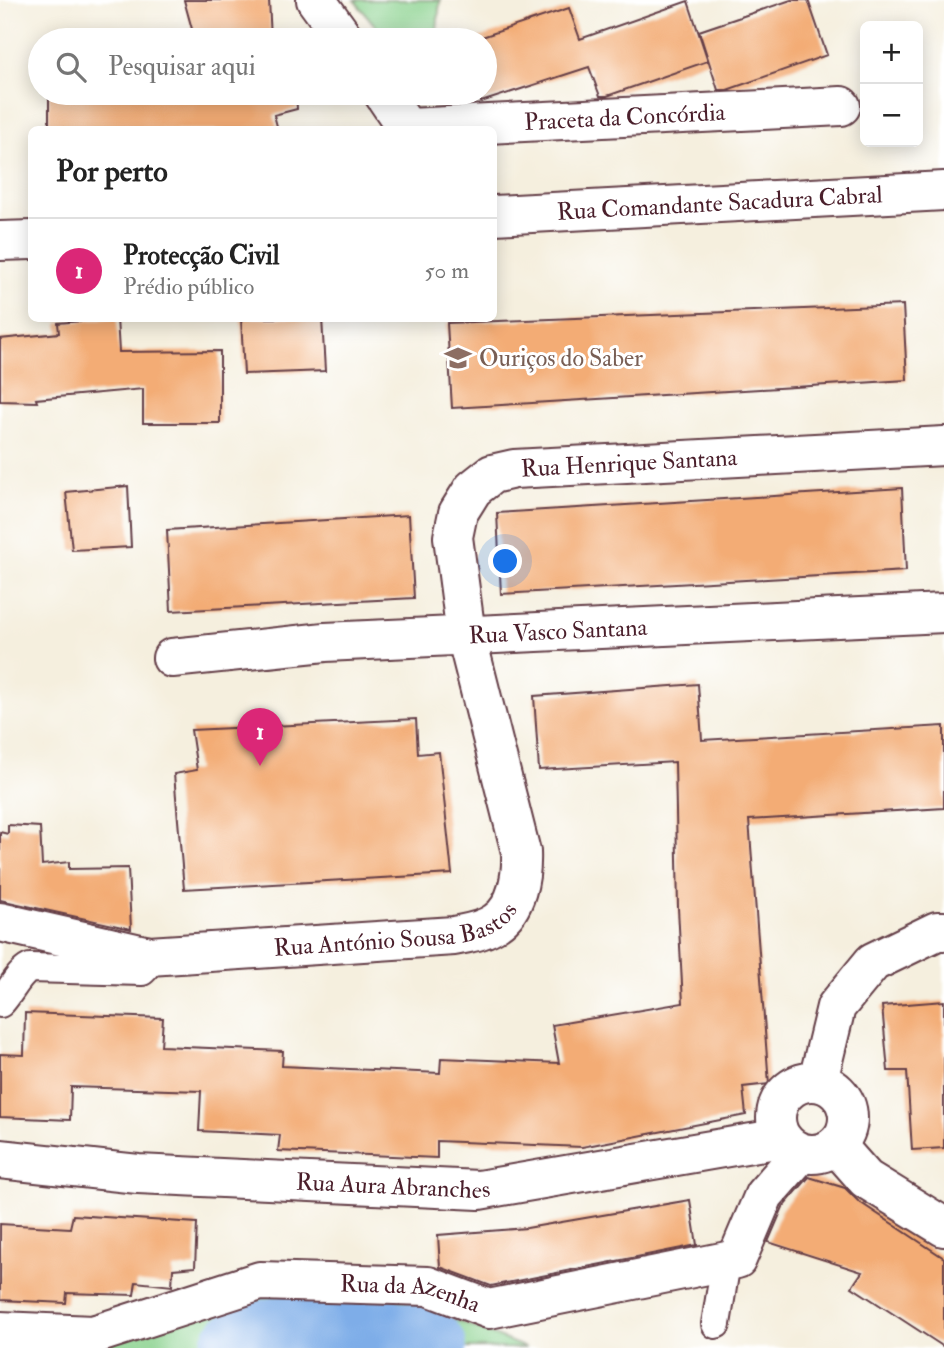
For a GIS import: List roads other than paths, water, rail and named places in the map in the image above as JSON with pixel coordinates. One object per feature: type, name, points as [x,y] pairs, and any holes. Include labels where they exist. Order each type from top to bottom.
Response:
[{"type":"street","points":[[316,0],[336,28]]},
{"type":"street","points":[[391,105],[406,126]]},
{"type":"street","name":"Praceta da Concórdia","points":[[464,126],[841,106]]},
{"type":"street","name":"Rua Comandante Sacadura Cabral","points":[[497,215],[944,191]]},
{"type":"street","points":[[0,241],[28,240]]},
{"type":"street","name":"Rua Henrique Santana","points":[[466,635],[453,537],[458,513],[473,488],[492,474],[514,469],[944,446]]},
{"type":"street","name":"Rua Vasco Santana","points":[[172,658],[325,642],[944,612]]},
{"type":"street","name":"Rua António Sousa Bastos","points":[[0,922],[149,956],[454,936],[497,922],[515,895],[522,867],[521,852],[466,635]]},
{"type":"street","points":[[818,1082],[836,1007],[873,962],[944,930]]},
{"type":"street","points":[[0,1003],[10,993],[24,970],[30,968],[142,971],[149,956]]},
{"type":"street","points":[[716,1324],[726,1262],[737,1259],[764,1195],[806,1145],[844,1136],[848,1113],[838,1093],[830,1086],[806,1082],[785,1093],[778,1103],[776,1128],[806,1145],[866,1179],[944,1227]]},
{"type":"street","name":"Rua Aura Abranches","points":[[0,1159],[138,1174],[479,1190],[806,1145]]},
{"type":"street","name":"Rua da Azenha","points":[[0,1331],[93,1335],[260,1281],[428,1286],[489,1309],[726,1262]]},
{"type":"waterway","points":[[239,1348],[285,1334],[333,1330],[381,1336],[428,1348]]},
{"type":"place","name":"Ouriços do Saber","points":[[458,358]]},
{"type":"place","name":"Protecção Civil","points":[[260,766]]}]
